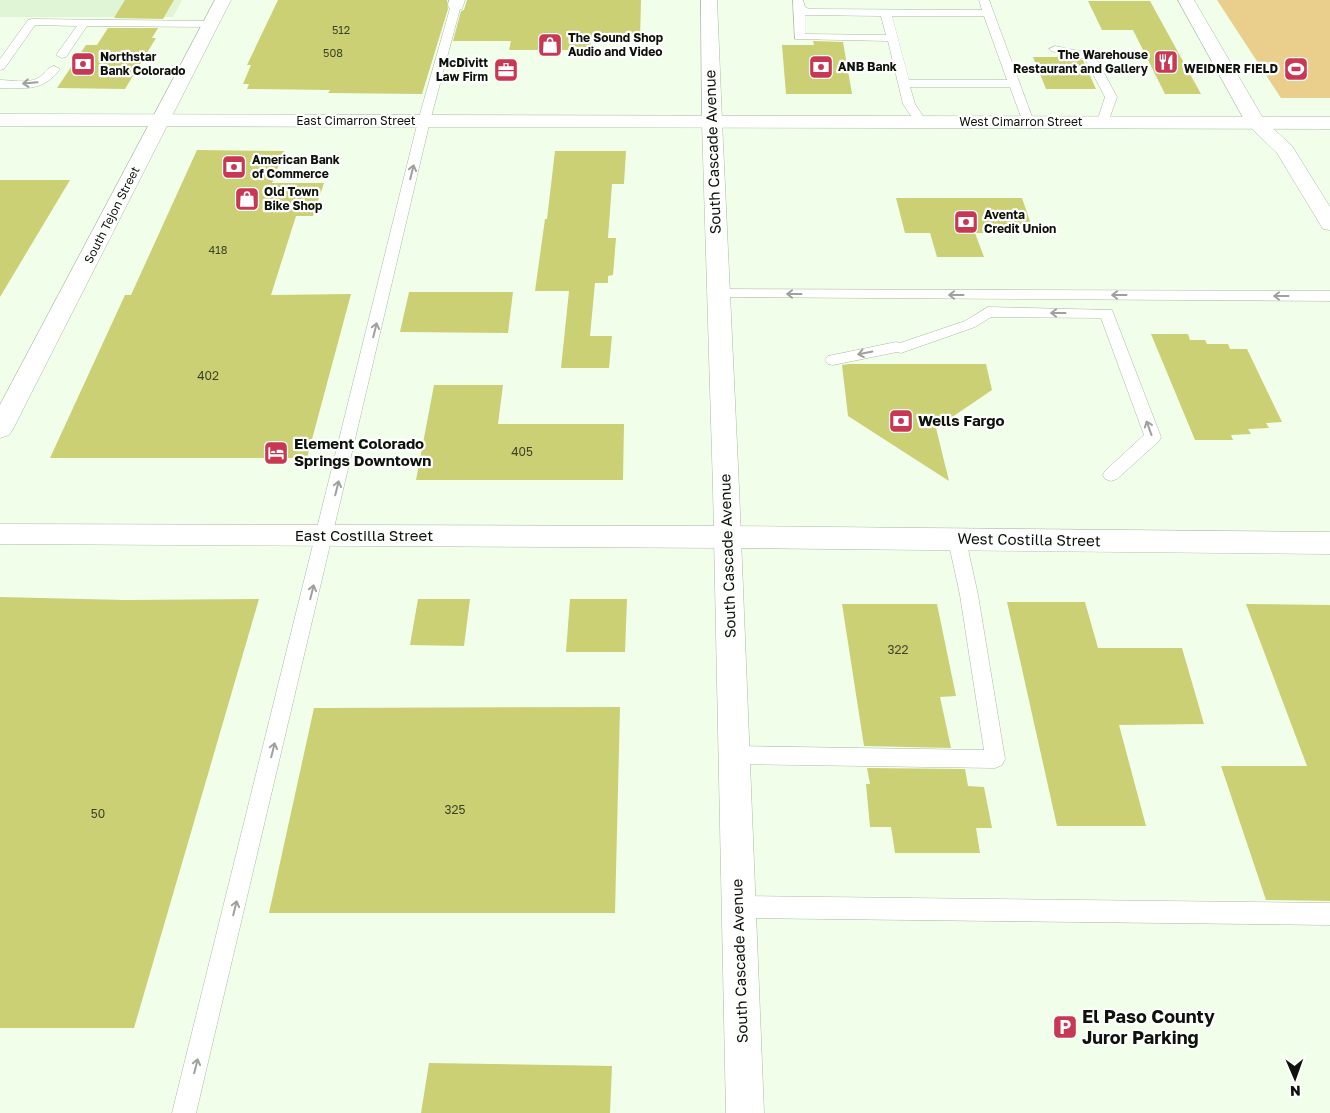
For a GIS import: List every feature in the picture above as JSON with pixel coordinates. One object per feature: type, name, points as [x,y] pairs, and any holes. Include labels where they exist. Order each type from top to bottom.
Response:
[{"type":"street","name":"South Tejon Street","points":[[0,429],[223,0]]},
{"type":"street","name":"South Cascade Avenue","points":[[709,0],[745,1113]]},
{"type":"street","points":[[1186,0],[1256,122],[1285,150],[1330,224]]},
{"type":"street","name":"East Cimarron Street","points":[[0,120],[712,121]]},
{"type":"street","name":"West Cimarron Street","points":[[712,121],[1330,123]]},
{"type":"street","name":"East Costilla Street","points":[[0,534],[727,537]]},
{"type":"street","name":"West Costilla Street","points":[[727,537],[1330,543]]},
{"type":"lane","points":[[984,0],[1028,122]]},
{"type":"lane","points":[[184,1113],[424,121],[456,2]]},
{"type":"lane","points":[[799,4],[799,37],[989,13]]},
{"type":"lane","points":[[799,4],[807,12],[890,26]]},
{"type":"lane","points":[[0,67],[32,22],[210,24]]},
{"type":"lane","points":[[62,55],[84,23]]},
{"type":"lane","points":[[890,26],[909,104],[921,122]]},
{"type":"lane","points":[[1055,49],[1089,56],[1111,97],[1103,122]]},
{"type":"lane","points":[[0,84],[34,84],[44,80],[54,69]]},
{"type":"lane","points":[[904,83],[1014,84]]},
{"type":"lane","points":[[718,294],[1330,296]]},
{"type":"lane","points":[[833,360],[898,348],[970,324],[988,312],[1107,313],[1153,437],[1111,475]]},
{"type":"lane","points":[[734,755],[995,759],[969,595],[957,540]]},
{"type":"lane","points":[[739,906],[1330,914]]},
{"type":"shaded area","points":[[0,0],[182,0],[173,17],[0,17]]},
{"type":"shaded area","name":"WEIDNER FIELD","points":[[1217,0],[1330,0],[1330,98],[1281,98]]},
{"type":"building","points":[[125,0],[174,0],[163,19],[114,18]]},
{"type":"building","points":[[278,0],[447,0],[448,9],[422,94],[328,93],[330,90],[247,89],[249,84],[243,84],[251,65],[247,65]]},
{"type":"building","points":[[467,0],[641,0],[640,41],[591,41],[590,50],[509,50],[511,41],[453,41],[461,11],[464,10]]},
{"type":"building","name":"The Warehouse Restaurant and Gallery","points":[[1088,1],[1150,1],[1201,94],[1165,94],[1133,30],[1102,30]]},
{"type":"building","name":"Northstar Bank Colorado","points":[[108,28],[158,28],[152,38],[156,38],[125,89],[57,88],[86,45],[97,45]]},
{"type":"building","name":"ANB Bank","points":[[813,41],[843,42],[852,94],[786,94],[782,45],[814,45]]},
{"type":"building","points":[[1033,57],[1068,57],[1083,60],[1096,89],[1046,89]]},
{"type":"building","points":[[197,150],[284,151],[272,183],[324,183],[313,216],[296,216],[271,295],[351,294],[307,458],[50,458],[125,295],[131,295]]},
{"type":"building","points":[[555,151],[626,151],[624,184],[612,184],[608,238],[616,238],[613,275],[608,276],[608,283],[595,283],[590,336],[612,336],[609,368],[561,368],[569,291],[535,291],[545,219],[547,219]]},
{"type":"building","points":[[0,180],[70,180],[0,297]]},
{"type":"building","name":"Aventa Credit Union","points":[[896,198],[1022,198],[1034,233],[975,233],[984,257],[937,257],[930,233],[905,233]]},
{"type":"building","points":[[409,292],[513,292],[508,333],[400,332]]},
{"type":"building","points":[[1151,334],[1188,334],[1190,340],[1205,340],[1207,344],[1228,344],[1230,349],[1247,349],[1282,422],[1266,423],[1269,428],[1248,429],[1251,434],[1231,435],[1233,440],[1195,440]]},
{"type":"building","name":"Wells Fargo","points":[[986,364],[992,390],[936,428],[949,481],[848,416],[842,365]]},
{"type":"building","points":[[434,385],[503,385],[498,424],[624,424],[623,480],[416,480]]},
{"type":"building","points":[[0,597],[125,600],[259,599],[134,1028],[0,1028]]},
{"type":"building","points":[[418,599],[470,599],[464,646],[410,645]]},
{"type":"building","points":[[570,599],[627,599],[625,652],[566,652]]},
{"type":"building","points":[[1007,602],[1085,602],[1098,648],[1182,648],[1204,724],[1119,725],[1146,826],[1057,826]]},
{"type":"building","points":[[842,604],[937,604],[956,696],[940,697],[951,748],[864,746]]},
{"type":"building","points":[[1246,604],[1330,605],[1330,901],[1266,900],[1221,766],[1307,766]]},
{"type":"building","points":[[620,707],[615,913],[269,913],[314,708]]},
{"type":"building","points":[[867,768],[965,769],[968,786],[984,787],[992,828],[976,828],[980,853],[895,853],[891,827],[870,827],[866,784],[870,784]]},
{"type":"building","points":[[429,1063],[612,1066],[610,1113],[421,1113]]},
{"type":"place","name":"The Sound Shop Audio and Video","points":[[550,45]]},
{"type":"place","name":"The Warehouse Restaurant and Gallery","points":[[1166,62]]},
{"type":"place","name":"Northstar Bank Colorado","points":[[83,64]]},
{"type":"place","name":"ANB Bank","points":[[821,67]]},
{"type":"place","name":"WEIDNER FIELD","points":[[1296,69]]},
{"type":"place","name":"McDivitt Law Firm","points":[[506,70]]},
{"type":"place","name":"American Bank of Commerce","points":[[234,167]]},
{"type":"place","name":"Old Town Bike Shop","points":[[247,199]]},
{"type":"place","name":"Aventa Credit Union","points":[[966,222]]},
{"type":"place","name":"Wells Fargo","points":[[901,421]]},
{"type":"place","name":"Element Colorado Springs Downtown","points":[[276,453]]},
{"type":"place","name":"El Paso County Juror Parking","points":[[1065,1027]]}]
